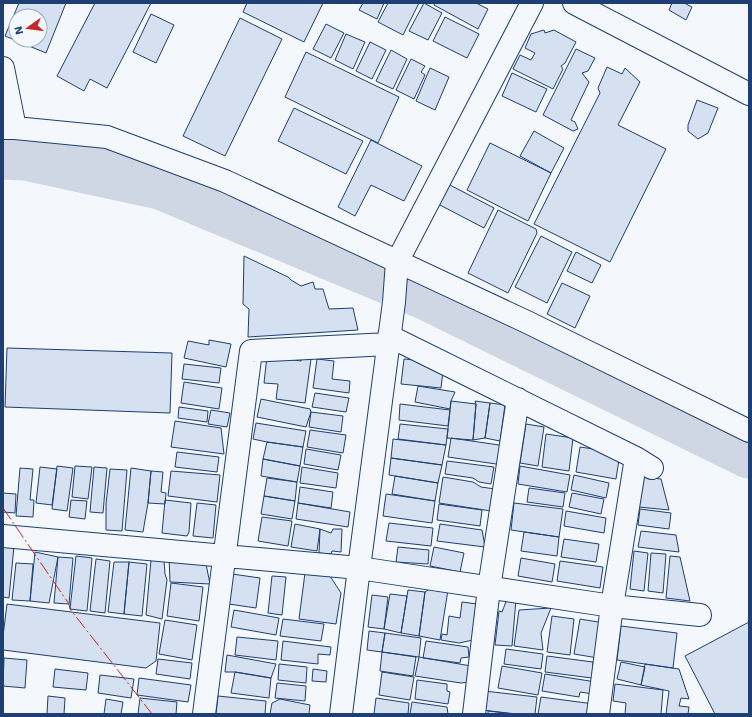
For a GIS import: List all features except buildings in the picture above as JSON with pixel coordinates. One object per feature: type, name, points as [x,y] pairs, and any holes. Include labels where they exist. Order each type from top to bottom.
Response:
[{"type":"street","points":[[341,714],[394,302],[397,262],[532,3]]},
{"type":"street","points":[[574,3],[749,94]]},
{"type":"street","points":[[3,68],[9,128],[107,137],[225,181],[527,322],[749,431]]},
{"type":"street","points":[[204,714],[251,351],[389,340],[518,399],[644,463],[612,606],[598,714]]},
{"type":"street","points":[[474,714],[489,588],[518,399]]},
{"type":"street","points":[[3,536],[359,568],[612,606],[700,616]]},
{"type":"waterway","points":[[3,155],[26,156],[160,185],[427,296],[749,454]]},
{"type":"power","points":[[3,508],[69,604],[70,609],[152,714]]}]
